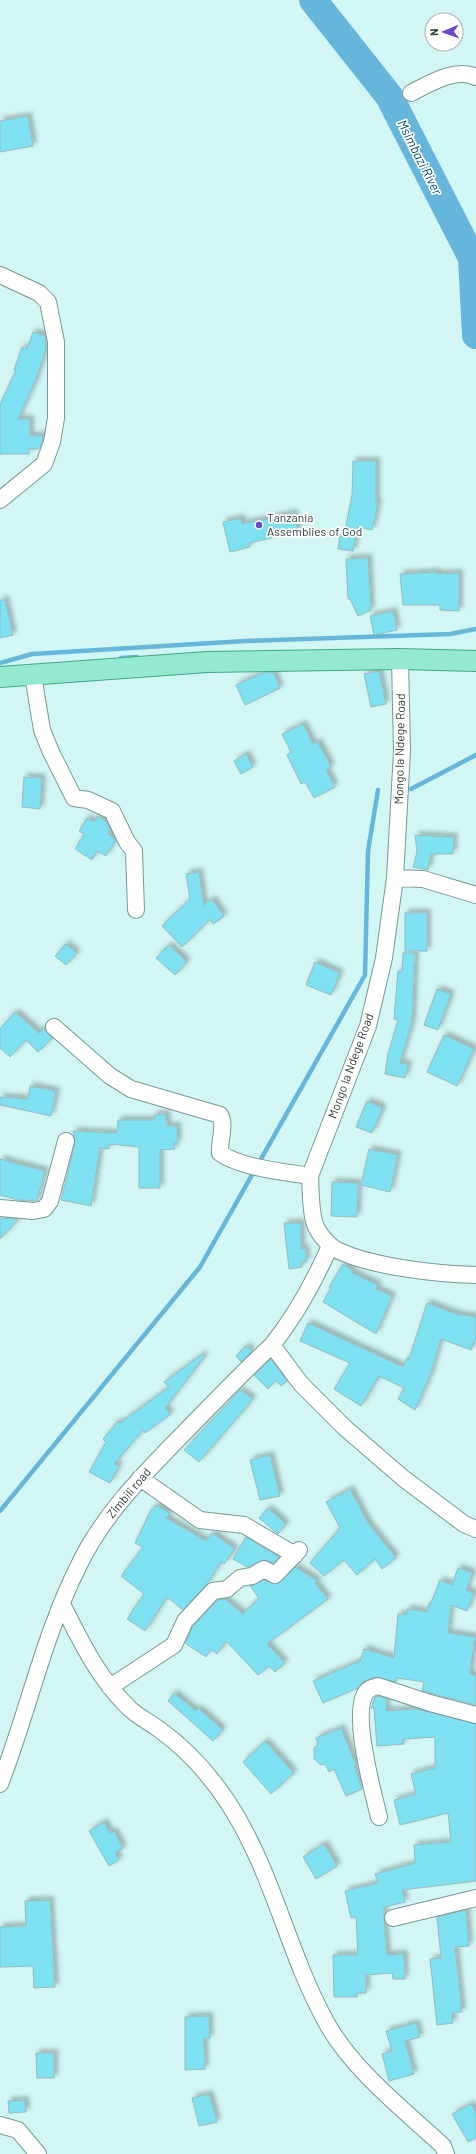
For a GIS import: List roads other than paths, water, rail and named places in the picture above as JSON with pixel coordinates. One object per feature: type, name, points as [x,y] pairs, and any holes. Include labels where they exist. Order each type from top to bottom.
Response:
[{"type":"main road","points":[[0,677],[207,662],[400,659],[472,661]]},
{"type":"street","points":[[411,93],[432,82],[453,74],[476,77]]},
{"type":"street","points":[[0,275],[39,293],[48,302],[56,342],[56,418],[52,442],[44,464],[0,500]]},
{"type":"street","name":"Mongo la Ndege Road","points":[[330,1246],[315,1225],[310,1176],[368,1026],[384,958],[395,878],[402,751],[400,659]]},
{"type":"street","points":[[33,675],[42,730],[51,752],[74,798],[88,800],[112,811],[134,851],[136,910]]},
{"type":"street","points":[[395,878],[423,879],[476,895]]},
{"type":"street","points":[[54,1027],[110,1076],[131,1089],[220,1114],[223,1119],[219,1144],[220,1153],[227,1158],[268,1169],[310,1176]]},
{"type":"street","points":[[0,1208],[33,1211],[44,1209],[50,1201],[66,1141]]},
{"type":"street","points":[[330,1246],[338,1251],[395,1266],[456,1275],[476,1275]]},
{"type":"street","name":"Zimbili road","points":[[0,1784],[18,1738],[50,1635],[82,1558],[120,1501],[140,1478],[272,1345],[295,1315],[313,1284],[330,1246]]},
{"type":"street","points":[[272,1345],[301,1384],[344,1427],[403,1478],[464,1524],[476,1529]]},
{"type":"street","points":[[110,1687],[174,1645],[185,1621],[213,1592],[227,1589],[240,1578],[252,1576],[264,1570],[275,1575],[297,1553],[244,1525],[200,1520],[140,1478]]},
{"type":"street","points":[[62,1604],[86,1652],[110,1687],[128,1708],[161,1730],[198,1762],[224,1798],[252,1844],[273,1890],[307,1982],[325,2022],[348,2055],[443,2146],[446,2154]]},
{"type":"street","points":[[379,1817],[364,1756],[361,1725],[366,1692],[371,1688],[378,1686],[430,1703],[476,1715]]},
{"type":"street","points":[[393,1918],[476,1898]]},
{"type":"street","points":[[0,2125],[18,2130],[38,2154]]},
{"type":"waterway","name":"Msimbazi River","points":[[313,0],[389,96],[472,258],[476,335]]},
{"type":"waterway","points":[[0,663],[32,654],[245,641],[450,634],[476,629]]},
{"type":"waterway","points":[[121,658],[137,657]]},
{"type":"waterway","points":[[411,789],[476,755]]},
{"type":"waterway","points":[[0,1511],[200,1267],[365,975],[368,851],[378,790]]},
{"type":"place","name":"Tanzania Assemblies of God","points":[[259,525]]}]
